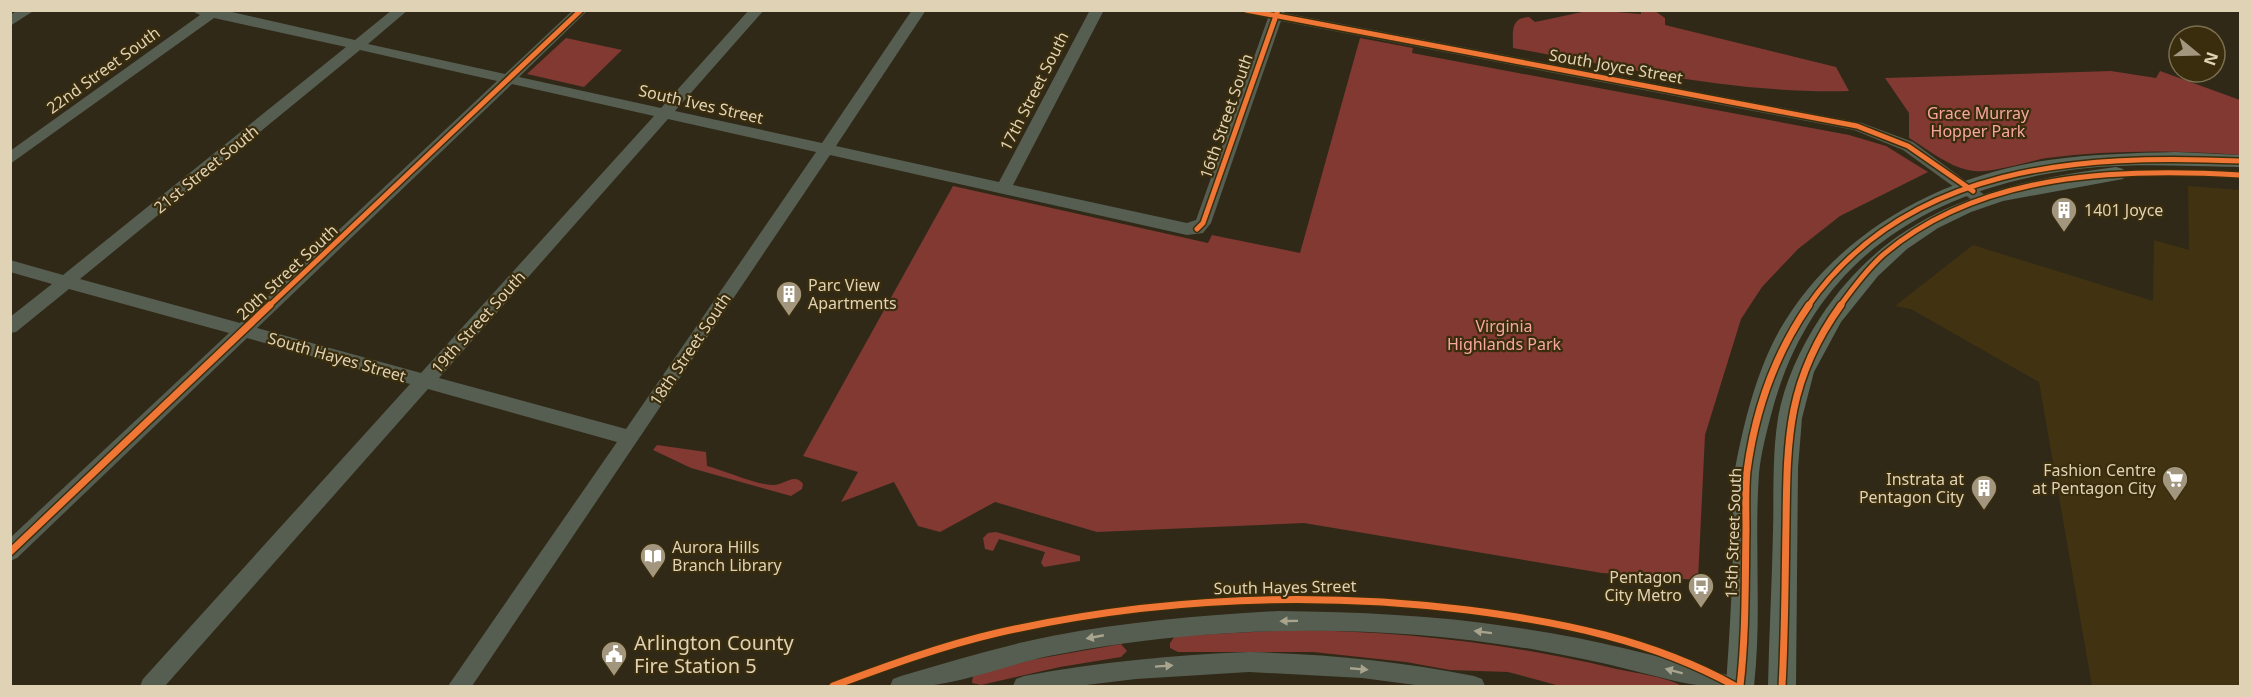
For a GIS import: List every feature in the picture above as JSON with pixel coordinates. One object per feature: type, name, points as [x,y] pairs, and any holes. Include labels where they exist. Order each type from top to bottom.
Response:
[{"type":"main road","points":[[1782,687],[1786,466],[1791,418],[1803,373],[1832,316],[1859,281],[1886,253],[1974,193],[2026,170],[2074,163],[2165,159],[2241,161]]},
{"type":"main road","points":[[1974,193],[2128,173],[2241,175]]},
{"type":"main road","name":"15th Street South","points":[[1740,687],[1744,652],[1747,472],[1760,414],[1779,356],[1811,299],[1856,250],[1906,215],[1941,196],[1974,193]]},
{"type":"street","points":[[10,22],[28,10]]},
{"type":"street","name":"21st Street South","points":[[10,327],[401,10]]},
{"type":"street","name":"20th Street South","points":[[10,552],[581,10]]},
{"type":"street","name":"19th Street South","points":[[151,687],[757,10]]},
{"type":"street","name":"18th Street South","points":[[459,687],[919,10]]},
{"type":"street","name":"17th Street South","points":[[1003,189],[1097,10]]},
{"type":"street","name":"South Joyce Street","points":[[1246,10],[1277,13],[1857,126],[1908,146],[1974,193]]},
{"type":"street","name":"South Ives Street","points":[[208,12],[825,150],[1187,229],[1197,229]]},
{"type":"street","name":"22nd Street South","points":[[10,159],[208,12]]},
{"type":"street","name":"16th Street South","points":[[1197,229],[1203,223],[1277,13]]},
{"type":"street","name":"South Hayes Street","points":[[10,266],[630,438]]},
{"type":"street","name":"South Hayes Street","points":[[901,687],[964,666],[1104,635],[1211,624],[1331,620],[1393,623],[1511,636],[1605,654],[1731,687]]},
{"type":"street","points":[[1024,687],[1087,674],[1157,666],[1227,662],[1385,672],[1474,687]]},
{"type":"shaded area","points":[[2188,186],[2240,190],[2240,686],[2092,686],[2039,382],[1911,309],[1895,306],[1973,245],[2153,301],[2154,240],[2189,250]]},
{"type":"green space","points":[[1592,10],[1641,14],[1641,11],[1655,11],[1665,18],[1665,25],[1836,67],[1849,91],[1806,91],[1722,84],[1513,48],[1514,27],[1518,20],[1529,17],[1535,22]]},
{"type":"green space","points":[[566,38],[622,50],[584,87],[527,74]]},
{"type":"green space","name":"Virginia Highlands Park","points":[[1360,38],[1413,48],[1412,53],[1849,135],[1886,146],[1928,172],[1840,216],[1798,249],[1762,287],[1741,319],[1705,435],[1698,580],[1602,573],[1304,523],[1097,532],[995,502],[940,532],[918,526],[894,482],[841,502],[858,472],[803,456],[953,186],[1208,243],[1212,235],[1300,253]]},
{"type":"green space","name":"Grace Murray Hopper Park","points":[[2111,71],[2156,78],[2160,71],[2167,74],[2167,84],[2196,84],[2240,100],[2240,155],[2192,152],[2095,153],[2047,158],[1991,170],[1966,170],[1940,158],[1909,138],[1909,113],[1885,78]]},
{"type":"green space","points":[[657,445],[706,452],[707,466],[765,484],[776,485],[796,479],[803,484],[802,489],[791,496],[691,468],[653,450]]},
{"type":"green space","points":[[996,532],[1080,556],[1080,561],[1044,567],[1041,563],[1045,552],[999,539],[993,551],[985,549],[983,538],[988,533]]},
{"type":"green space","points":[[1292,630],[1373,633],[1493,645],[1648,675],[1682,686],[1560,686],[1508,672],[1450,670],[1406,662],[1313,652],[1178,652],[1170,648],[1170,643],[1175,636]]},
{"type":"green space","points":[[1121,644],[1127,651],[1121,657],[1060,667],[981,685],[972,683],[973,676],[1031,660]]},
{"type":"cycle path","points":[[10,552],[581,10]]},
{"type":"cycle path","points":[[1246,10],[1857,126],[1908,146],[1973,191]]},
{"type":"cycle path","points":[[1197,229],[1203,223],[1278,10]]},
{"type":"cycle path","points":[[1740,686],[1744,652],[1747,472],[1754,437],[1768,384],[1781,350],[1789,334],[1827,279],[1874,236],[1927,204],[1985,181],[2047,167],[2111,159],[2176,158],[2240,161]]},
{"type":"cycle path","points":[[1782,686],[1785,624],[1786,467],[1791,415],[1799,384],[1818,341],[1835,314],[1869,270],[1886,253],[1923,227],[1965,206],[2009,191],[2055,181],[2102,175],[2149,172],[2240,175]]},
{"type":"cycle path","points":[[833,686],[913,657],[995,634],[1079,617],[1165,606],[1251,600],[1337,600],[1422,605],[1506,615],[1625,640],[1681,659],[1735,686]]},
{"type":"place","name":"1401 Joyce","points":[[2064,233]]},
{"type":"place","name":"Parc View Apartments","points":[[789,317]]},
{"type":"place","name":"Fashion Centre at Pentagon City","points":[[2175,502]]},
{"type":"place","name":"Instrata at Pentagon City","points":[[1984,511]]},
{"type":"place","name":"Aurora Hills Branch Library","points":[[653,579]]},
{"type":"place","name":"Pentagon City Metro","points":[[1701,609]]},
{"type":"place","name":"Arlington County Fire Station 5","points":[[614,677]]}]
